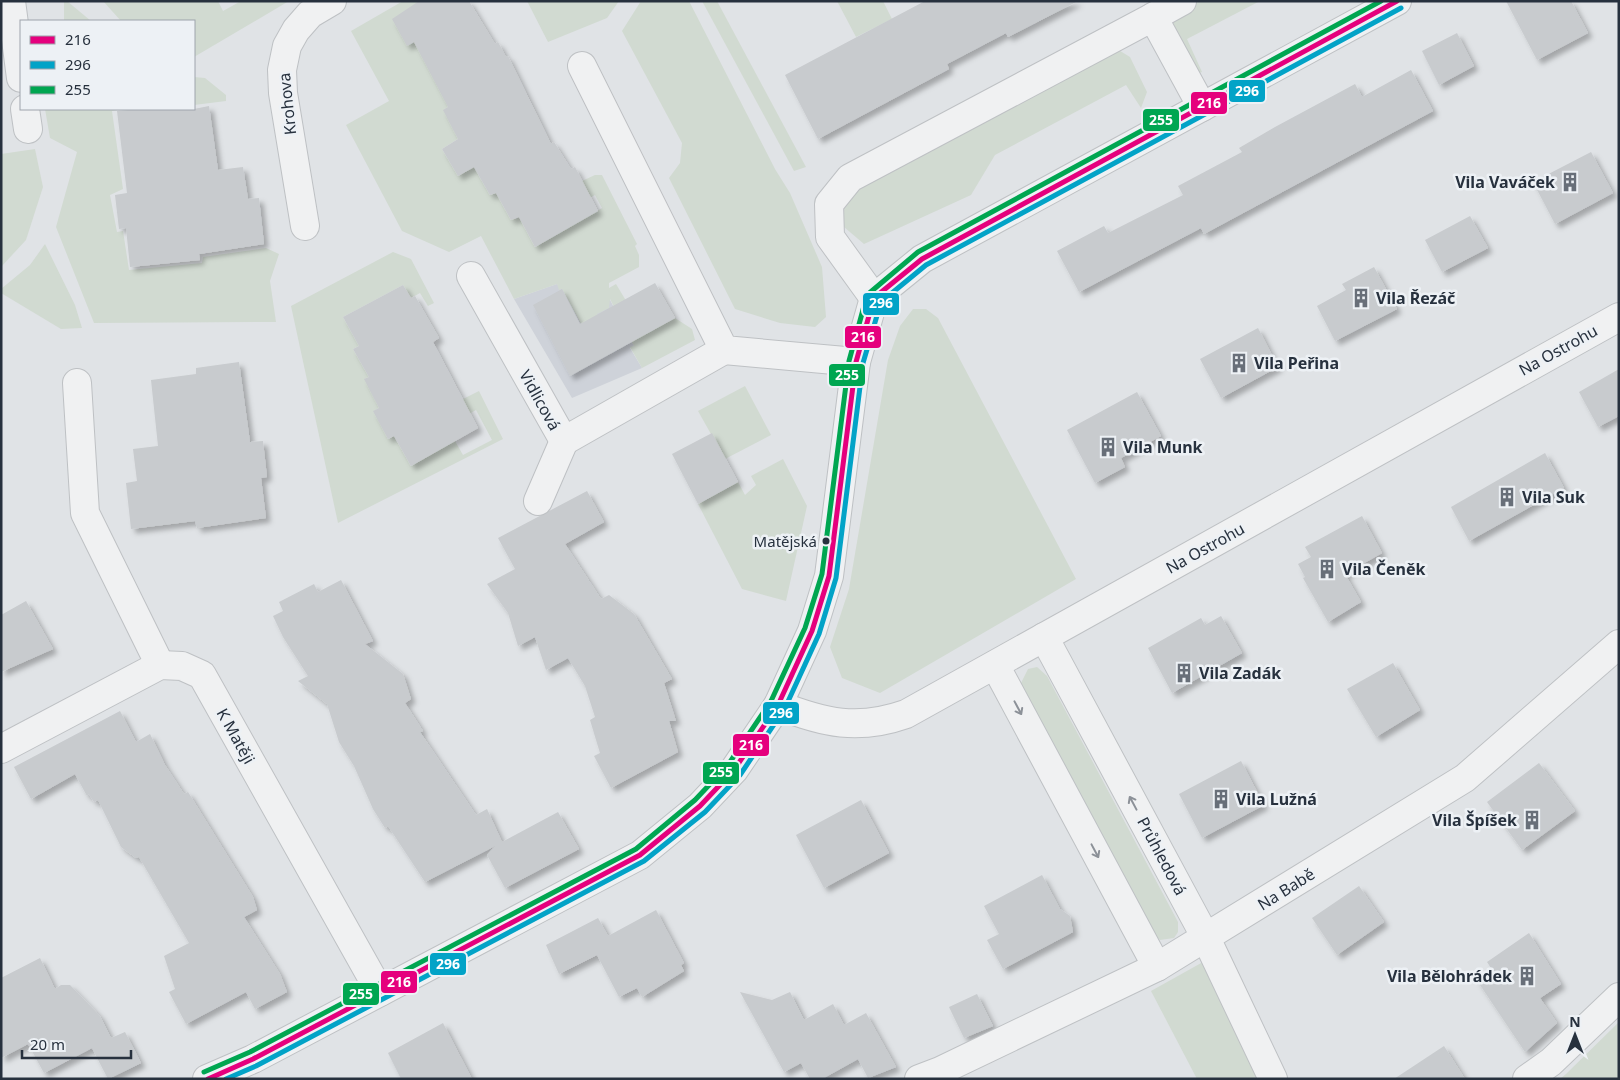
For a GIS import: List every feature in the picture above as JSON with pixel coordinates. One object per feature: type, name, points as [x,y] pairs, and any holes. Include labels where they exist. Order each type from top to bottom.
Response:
[{"type":"street","points":[[11,1],[20,70]]},
{"type":"street","name":"Krohova","points":[[305,226],[283,93],[282,70],[288,46],[296,30],[310,14],[332,1]]},
{"type":"street","points":[[874,298],[830,237],[829,204],[850,178],[1182,1]]},
{"type":"street","points":[[207,1079],[253,1059],[640,855],[700,806],[734,770],[778,705],[812,631],[829,576],[856,362],[874,298],[922,259],[1397,1]]},
{"type":"street","points":[[1153,17],[1202,107]]},
{"type":"street","points":[[582,66],[724,350],[856,362]]},
{"type":"street","name":"Vidlicová","points":[[471,276],[564,441],[724,350]]},
{"type":"street","name":"Na Ostrohu","points":[[778,705],[829,723],[869,724],[906,714],[1619,317]]},
{"type":"street","points":[[1,749],[160,665],[85,514],[77,383]]},
{"type":"street","points":[[538,501],[564,441]]},
{"type":"street","name":"Průhledová","points":[[1044,637],[1206,938],[1273,1079]]},
{"type":"street","name":"Na Babě","points":[[919,1079],[940,1071],[1157,966],[1206,938],[1465,778],[1619,644]]},
{"type":"street","name":"K Matěji","points":[[160,665],[182,666],[202,675],[380,992]]},
{"type":"street","points":[[995,665],[1157,966]]},
{"type":"street","points":[[1527,1079],[1551,1062],[1619,997]]},
{"type":"shaded area","points":[[64,1],[67,1],[90,20],[64,20]]},
{"type":"shaded area","points":[[103,1],[218,1],[223,11],[241,1],[289,1],[195,56],[195,20],[120,20]]},
{"type":"shaded area","points":[[403,1],[419,1],[408,45],[423,37],[448,107],[444,110],[458,139],[442,149],[458,176],[474,167],[490,195],[496,193],[511,220],[519,217],[535,247],[602,208],[595,195],[586,200],[582,181],[595,175],[602,175],[637,244],[635,246],[639,255],[639,267],[609,283],[609,288],[616,284],[646,334],[675,318],[692,329],[695,340],[642,368],[630,347],[634,346],[610,299],[609,308],[597,314],[601,323],[585,331],[562,289],[559,290],[557,284],[514,299],[481,236],[449,252],[402,231],[346,125],[389,101],[351,31]]},
{"type":"shaded area","points":[[527,1],[619,1],[607,18],[548,42]]},
{"type":"shaded area","points":[[641,1],[689,1],[775,169],[790,193],[822,267],[826,317],[815,327],[780,323],[735,309],[669,178],[680,163],[682,143],[622,31]]},
{"type":"shaded area","points":[[702,1],[717,1],[806,167],[794,171]]},
{"type":"shaded area","points":[[837,1],[883,1],[892,19],[856,37]]},
{"type":"shaded area","points":[[1200,1],[1260,1],[1187,39],[1202,72],[1192,75],[1167,18]]},
{"type":"shaded area","points":[[1112,46],[1130,57],[1147,92],[1141,108],[1126,85],[995,155],[971,195],[864,244],[844,227],[843,201],[851,187]]},
{"type":"shaded area","points":[[195,77],[205,78],[226,95],[226,101],[195,105]]},
{"type":"shaded area","points":[[45,110],[117,110],[112,111],[123,189],[110,195],[117,232],[123,231],[129,270],[202,263],[203,257],[266,248],[279,254],[270,281],[276,322],[94,323],[56,227],[77,152],[50,138]]},
{"type":"shaded area","points":[[35,149],[43,187],[26,240],[1,267],[1,154]]},
{"type":"shaded area","points":[[45,244],[75,305],[82,328],[61,329],[1,293],[1,289],[30,265]]},
{"type":"shaded area","points":[[393,252],[411,259],[434,303],[428,306],[420,293],[411,298],[403,285],[343,317],[359,346],[353,349],[369,377],[365,379],[379,408],[374,411],[388,439],[394,436],[411,466],[455,441],[463,455],[492,440],[476,410],[462,418],[453,404],[479,391],[503,439],[338,523],[291,306]]},
{"type":"shaded area","points":[[557,284],[562,289],[609,298],[634,346],[630,348],[642,368],[572,398],[514,299]]},
{"type":"shaded area","points":[[913,309],[926,309],[938,318],[1076,579],[880,693],[842,678],[830,647],[849,589],[888,360],[900,326]]},
{"type":"shaded area","points":[[745,386],[771,435],[725,459],[698,411]]},
{"type":"shaded area","points":[[783,459],[807,506],[786,601],[742,589],[698,504],[738,482],[745,495],[756,485],[751,476]]},
{"type":"shaded area","points":[[1037,667],[1047,676],[1178,922],[1178,932],[1174,938],[1160,940],[1154,934],[1021,683],[1028,669]]},
{"type":"shaded area","points":[[1203,962],[1257,1068],[1256,1079],[1197,1079],[1151,991]]},
{"type":"shaded area","points":[[1619,1022],[1619,1079],[1560,1079],[1566,1074]]},
{"type":"building","points":[[419,1],[469,1],[495,44],[498,42],[506,57],[508,56],[551,144],[554,142],[571,169],[575,167],[598,211],[535,247],[519,217],[511,220],[496,193],[490,195],[474,167],[458,176],[442,149],[458,139],[443,110],[448,107],[414,42],[407,46],[392,19]]},
{"type":"building","points":[[925,1],[1078,1],[1008,37],[1006,33],[947,64],[949,69],[818,139],[785,75]]},
{"type":"building","points":[[1506,1],[1571,1],[1588,33],[1537,60]]},
{"type":"building","points":[[1457,33],[1474,66],[1439,85],[1422,51]]},
{"type":"building","points":[[1411,70],[1433,111],[1204,234],[1201,228],[1079,292],[1057,251],[1104,226],[1108,233],[1183,195],[1178,186],[1242,152],[1239,148],[1275,127],[1355,84],[1362,97]]},
{"type":"building","points":[[209,106],[218,170],[243,167],[248,199],[259,198],[264,244],[199,254],[200,260],[130,267],[126,228],[119,229],[115,195],[127,193],[117,111],[195,109]]},
{"type":"building","name":"Vila Vaváček","points":[[1591,152],[1613,193],[1555,224],[1533,182]]},
{"type":"building","points":[[1470,216],[1488,248],[1442,272],[1425,240]]},
{"type":"building","name":"Vila Řezáč","points":[[1374,267],[1397,309],[1335,341],[1317,306],[1346,290],[1342,284]]},
{"type":"building","points":[[655,283],[675,318],[570,376],[533,305],[562,289],[580,324]]},
{"type":"building","points":[[403,285],[411,298],[415,296],[439,338],[433,342],[478,428],[411,466],[394,436],[388,439],[373,411],[379,408],[364,379],[369,377],[353,349],[359,346],[343,317]]},
{"type":"building","name":"Vila Peřina","points":[[1258,328],[1278,367],[1221,398],[1200,359]]},
{"type":"building","points":[[239,362],[250,442],[263,441],[267,477],[261,478],[266,518],[197,528],[195,521],[131,529],[126,483],[137,481],[133,449],[158,446],[151,380],[196,374],[196,368]]},
{"type":"building","points":[[1619,369],[1619,416],[1598,427],[1579,392]]},
{"type":"building","name":"Vila Munk","points":[[1137,392],[1161,436],[1121,458],[1125,467],[1095,483],[1067,430]]},
{"type":"building","points":[[712,433],[738,482],[698,504],[672,454]]},
{"type":"building","name":"Vila Suk","points":[[1545,453],[1564,488],[1469,541],[1451,507]]},
{"type":"building","points":[[587,491],[604,522],[565,544],[601,599],[609,595],[634,614],[672,679],[664,683],[676,721],[669,721],[678,752],[611,788],[594,756],[600,753],[590,720],[595,717],[585,686],[568,658],[546,670],[535,637],[518,646],[508,613],[487,584],[515,569],[498,538]]},
{"type":"building","name":"Vila Čeněk","points":[[1362,516],[1382,553],[1345,574],[1361,602],[1328,622],[1303,578],[1305,577],[1298,564],[1311,557],[1305,547]]},
{"type":"building","points":[[341,580],[373,641],[365,644],[403,674],[411,699],[405,703],[423,731],[420,732],[476,815],[487,809],[502,842],[558,812],[579,849],[505,888],[487,855],[495,846],[425,882],[388,826],[385,828],[373,809],[354,766],[339,742],[327,704],[298,681],[308,676],[283,637],[273,616],[283,611],[279,602],[314,584],[318,592]]},
{"type":"building","points":[[26,601],[53,649],[1,672],[1,615]]},
{"type":"building","name":"Vila Zadák","points":[[1221,616],[1242,653],[1172,693],[1148,648],[1201,618],[1205,625]]},
{"type":"building","points":[[1393,663],[1420,710],[1376,737],[1347,689]]},
{"type":"building","points":[[120,711],[136,742],[150,734],[165,765],[184,794],[188,792],[253,897],[257,910],[244,917],[280,974],[287,992],[255,1009],[246,992],[186,1024],[169,992],[175,989],[164,956],[189,943],[139,857],[136,858],[121,847],[98,800],[94,802],[89,794],[87,796],[75,774],[31,799],[14,767]]},
{"type":"building","name":"Vila Lužná","points":[[1241,761],[1264,805],[1202,838],[1179,794]]},
{"type":"building","name":"Vila Špíšek","points":[[1539,763],[1575,811],[1522,850],[1487,802]]},
{"type":"building","points":[[861,800],[889,853],[824,888],[796,835]]},
{"type":"building","points":[[1042,875],[1060,909],[1070,916],[1073,932],[1003,969],[987,940],[999,934],[984,906]]},
{"type":"building","points":[[1359,886],[1384,922],[1337,955],[1312,918]]},
{"type":"building","points":[[656,910],[684,963],[681,965],[684,971],[642,997],[637,988],[619,997],[597,955],[559,974],[546,945],[598,918],[608,936]]},
{"type":"building","name":"Vila Bělohrádek","points":[[1529,933],[1561,984],[1540,998],[1557,1023],[1525,1052],[1476,979],[1491,968],[1487,962]]},
{"type":"building","points":[[40,958],[55,989],[61,985],[70,985],[100,1016],[111,1038],[125,1032],[141,1063],[108,1079],[92,1048],[44,1073],[28,1044],[1,1058],[1,978]]},
{"type":"building","points":[[740,992],[772,1000],[790,992],[804,1020],[833,1004],[844,1025],[866,1013],[896,1067],[868,1078],[858,1059],[822,1079],[810,1079],[801,1063],[784,1072]]},
{"type":"building","points":[[977,994],[993,1026],[964,1038],[949,1007]]},
{"type":"building","points":[[443,1023],[472,1079],[401,1079],[388,1053]]},
{"type":"building","points":[[1444,1046],[1465,1079],[1394,1079]]},
{"type":"transit line","name":"255","points":[[204,1072],[250,1052],[636,849],[695,800],[728,765],[771,701],[805,628],[822,574],[849,361],[867,295],[918,252],[1381,1]]},
{"type":"transit line","name":"216","points":[[208,1079],[253,1059],[640,855],[700,806],[734,770],[778,705],[812,631],[829,576],[856,362],[874,298],[922,259],[1397,1]]},
{"type":"transit line","name":"296","points":[[226,1079],[256,1066],[644,861],[705,812],[740,775],[785,708],[819,634],[836,578],[863,363],[881,302],[926,265],[1401,8]]},
{"type":"place","name":"Vila Vaváček","points":[[1570,182]]},
{"type":"place","name":"Vila Řezáč","points":[[1361,298]]},
{"type":"place","name":"Vila Peřina","points":[[1239,363]]},
{"type":"place","name":"Vila Munk","points":[[1108,447]]},
{"type":"place","name":"Vila Suk","points":[[1507,497]]},
{"type":"place","name":"Matějská","points":[[826,541]]},
{"type":"place","name":"Vila Čeněk","points":[[1327,569]]},
{"type":"place","name":"Vila Zadák","points":[[1184,673]]},
{"type":"place","name":"Vila Lužná","points":[[1221,799]]},
{"type":"place","name":"Vila Špíšek","points":[[1532,820]]},
{"type":"place","name":"Vila Bělohrádek","points":[[1527,976]]}]
